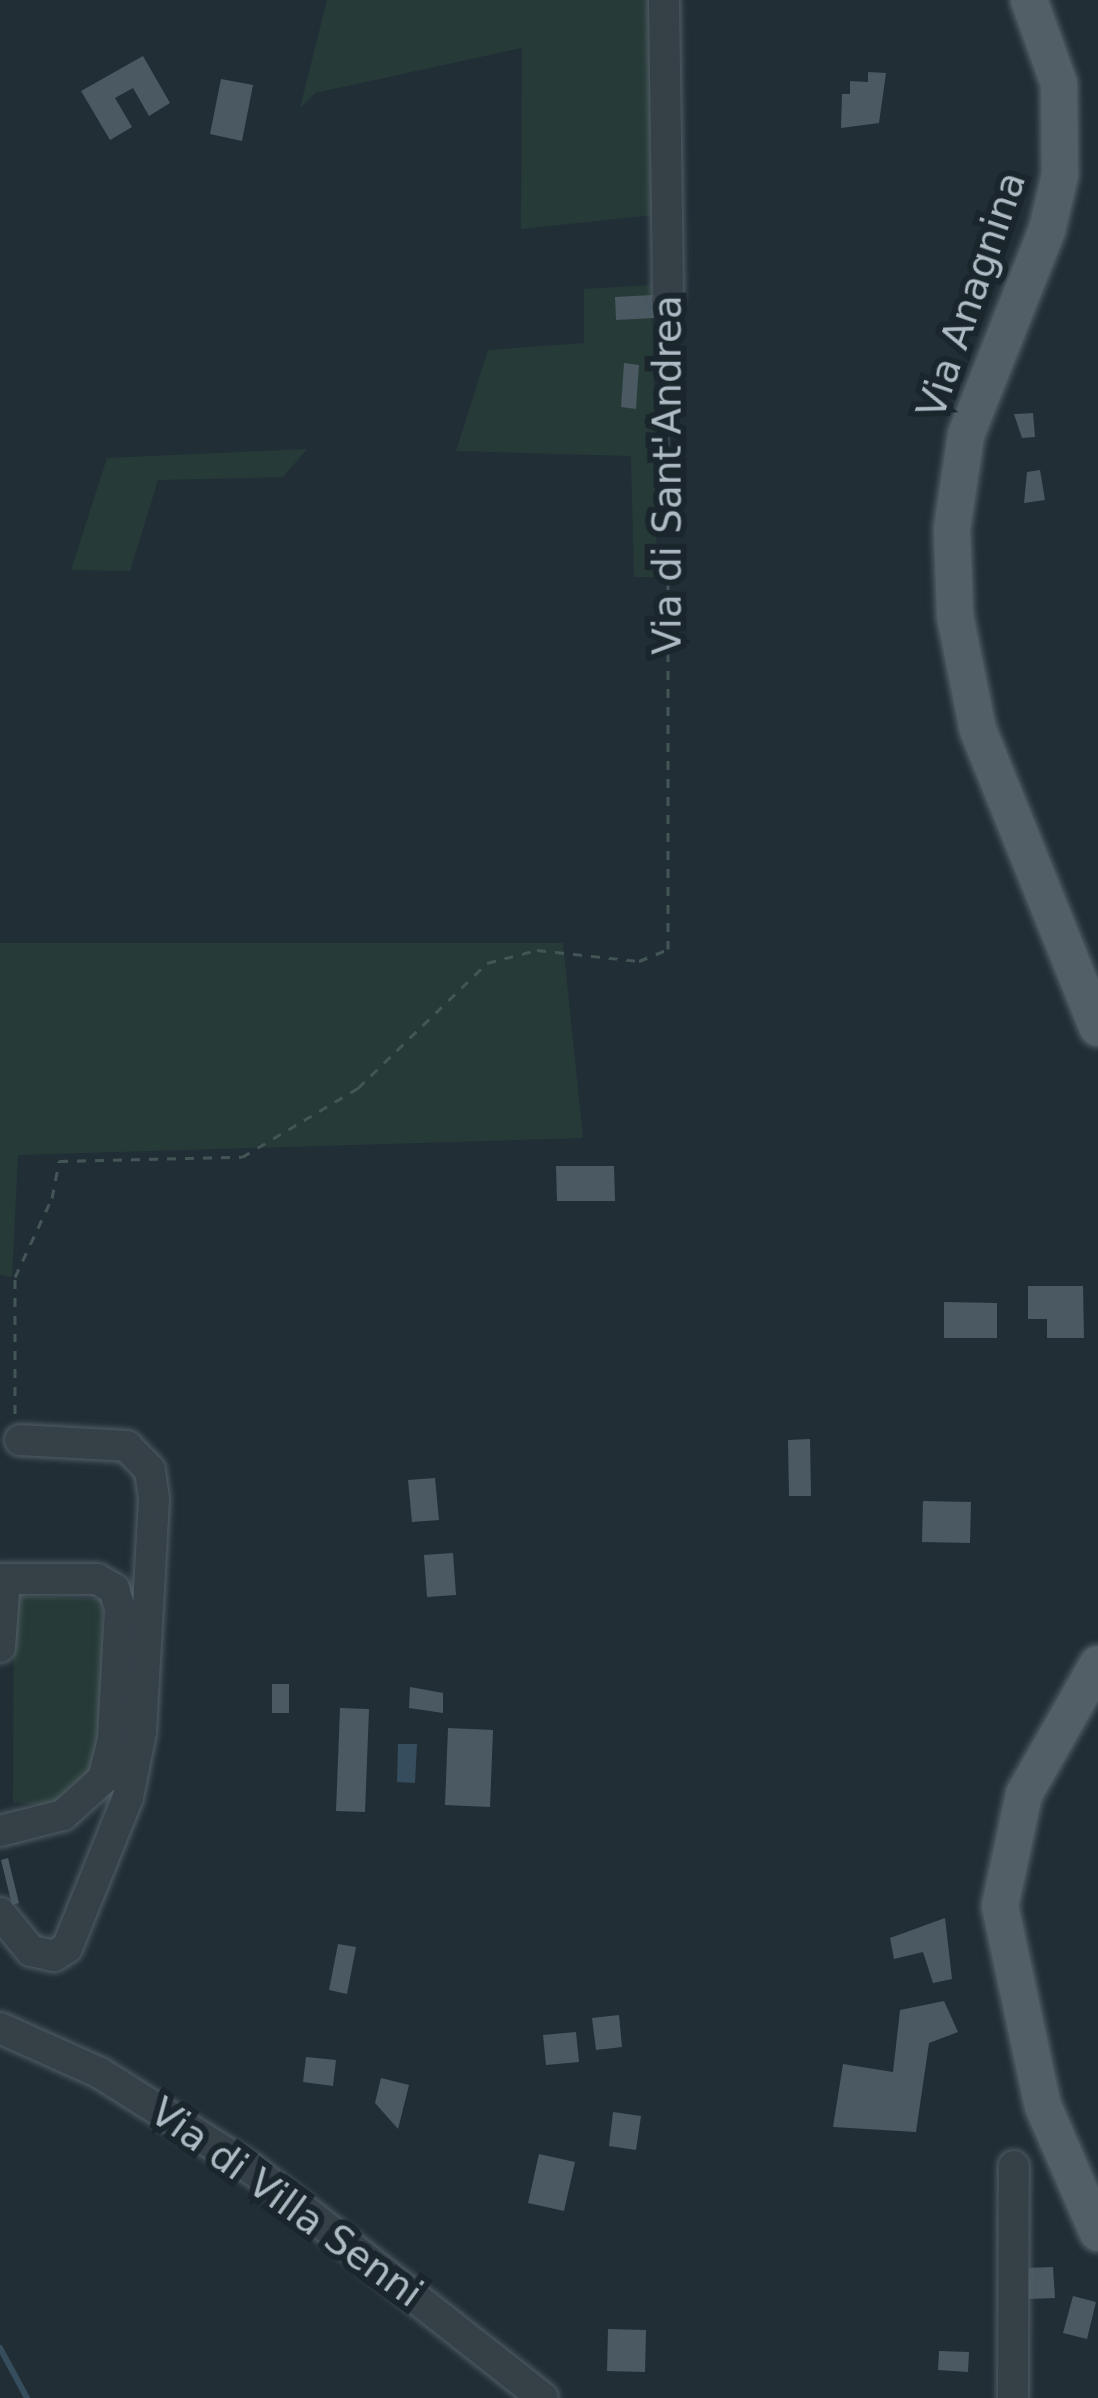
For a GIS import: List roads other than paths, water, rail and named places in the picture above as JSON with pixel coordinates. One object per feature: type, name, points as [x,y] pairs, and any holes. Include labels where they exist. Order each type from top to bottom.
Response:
[{"type":"main road","name":"Via Anagnina","points":[[1029,0],[1059,84],[1060,175],[1047,230],[987,368],[961,454],[952,529],[955,616],[984,748],[1098,1028]]},
{"type":"main road","points":[[1098,1664],[1015,1815],[1000,1906],[1043,2106],[1065,2171],[1098,2233]]},
{"type":"street","name":"Via di Sant'Andrea","points":[[664,0],[668,292]]},
{"type":"street","points":[[0,1913],[31,1952],[54,1956],[68,1948],[120,1819],[141,1732],[154,1499],[150,1470],[127,1446],[20,1440]]},
{"type":"street","points":[[0,1646],[3,1579],[103,1581],[120,1610],[113,1740],[103,1779],[63,1816],[0,1831]]},
{"type":"street","name":"Via di Villa Senni","points":[[4,2027],[100,2073],[252,2169],[543,2398]]},
{"type":"street","points":[[1013,2398],[1014,2166]]},
{"type":"water","points":[[398,1744],[417,1744],[415,1783],[397,1782]]},
{"type":"waterway","points":[[0,2348],[27,2398]]}]
